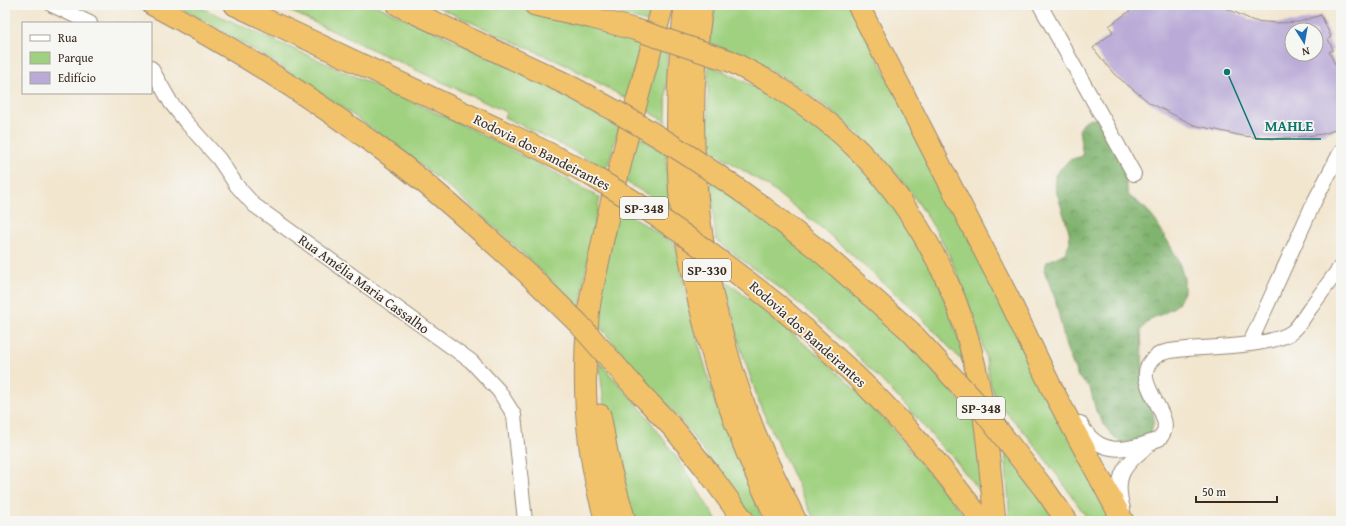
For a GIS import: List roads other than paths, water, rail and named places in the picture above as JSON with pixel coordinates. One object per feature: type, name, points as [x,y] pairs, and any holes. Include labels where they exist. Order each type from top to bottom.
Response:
[{"type":"highway","points":[[154,5],[249,60],[354,129],[447,202],[528,274],[579,324],[674,429],[709,473],[744,521]]},
{"type":"highway","name":"Rodovia dos Bandeirantes","points":[[235,5],[496,128],[596,178],[693,240],[779,306],[831,352],[880,399],[937,463],[982,521]]},
{"type":"highway","name":"SP-348","points":[[398,5],[566,84],[650,130],[716,172],[822,252],[910,331],[981,408],[1045,490],[1067,521]]},
{"type":"highway","points":[[535,5],[637,30],[730,61],[772,82],[822,118],[855,147],[876,170],[901,201],[939,265],[964,327],[976,368],[983,409],[994,521]]},
{"type":"highway","points":[[606,521],[590,447],[585,355],[588,315],[617,176],[663,5]]},
{"type":"highway","name":"SP-330","points":[[685,5],[679,72],[678,123],[682,212],[699,303],[720,380],[748,455],[778,521]]},
{"type":"highway","name":"SP-330","points":[[702,5],[695,60],[693,135],[697,208],[704,256],[721,331],[740,392],[753,428],[796,521]]},
{"type":"highway","points":[[858,5],[1008,297],[1052,389],[1123,521]]},
{"type":"highway","points":[[598,263],[593,329],[599,408],[610,468],[625,521]]},
{"type":"highway","points":[[640,393],[706,485],[728,521]]},
{"type":"street","points":[[52,5],[88,22]]},
{"type":"street","points":[[1040,5],[1134,174]]},
{"type":"street","name":"Rua Amélia Maria Cassalho","points":[[152,70],[171,103],[219,159],[237,186],[254,205],[471,361],[499,391],[514,415],[525,521]]},
{"type":"street","points":[[1250,343],[1314,202],[1341,150]]},
{"type":"street","points":[[1127,521],[1119,491],[1120,476],[1129,462],[1163,435],[1166,425],[1147,383],[1146,371],[1151,360],[1156,356],[1170,351],[1250,343],[1277,338],[1292,332],[1341,266]]},
{"type":"street","points":[[1052,389],[1064,400],[1084,431],[1101,446],[1114,450],[1154,441]]},
{"type":"place","name":"MAHLE","points":[[1227,72]]}]
